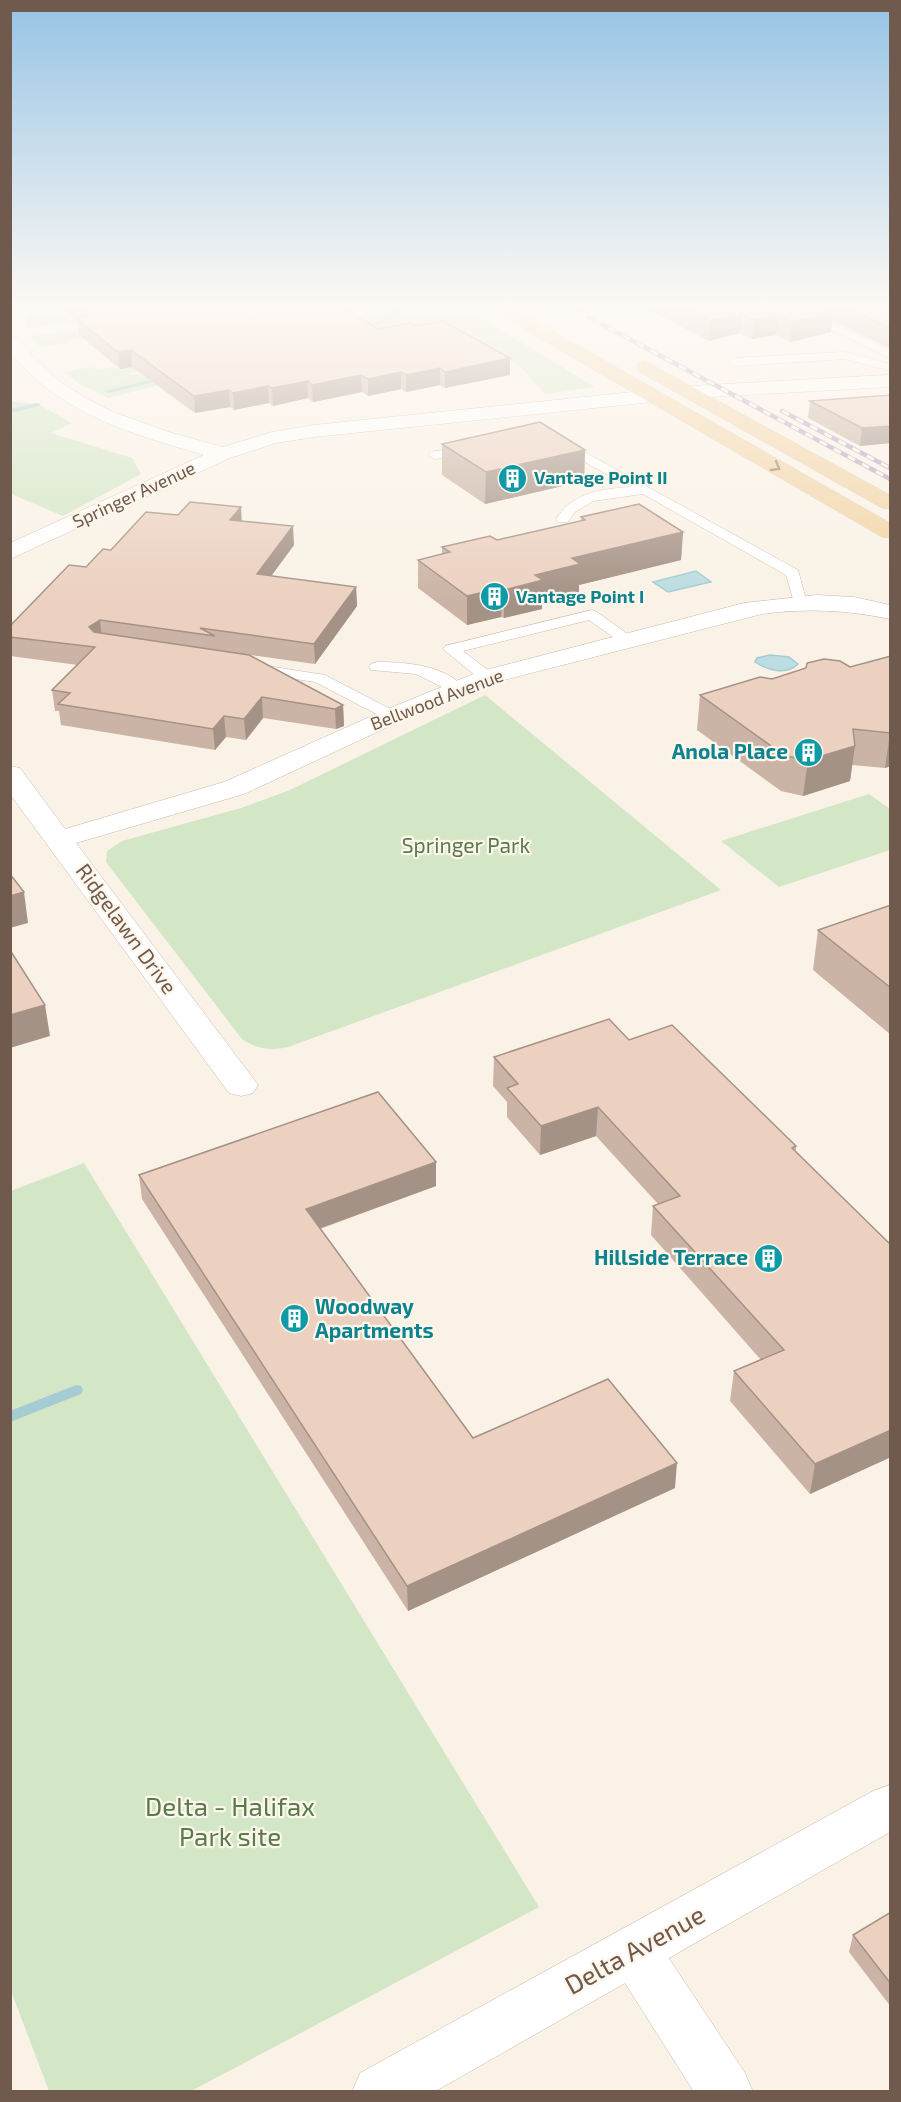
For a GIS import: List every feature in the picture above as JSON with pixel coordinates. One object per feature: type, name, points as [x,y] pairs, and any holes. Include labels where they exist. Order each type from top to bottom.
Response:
[{"type":"main road","points":[[664,403],[891,532]]},
{"type":"main road","points":[[712,403],[891,503]]},
{"type":"street","points":[[79,403],[129,426],[223,454]]},
{"type":"street","name":"Springer Avenue","points":[[10,552],[223,454],[272,438],[314,431],[583,403]]},
{"type":"street","name":"Bellwood Avenue","points":[[60,839],[234,788],[392,716],[487,678],[744,610],[782,603],[826,603],[876,608],[891,612]]},
{"type":"street","name":"Ridgelawn Drive","points":[[10,774],[241,1085]]},
{"type":"street","name":"Delta Avenue","points":[[379,2091],[891,1807]]},
{"type":"street","points":[[634,1951],[726,2091]]},
{"type":"lane","points":[[542,445],[564,443],[793,573],[801,603]]},
{"type":"lane","points":[[434,455],[488,450]]},
{"type":"lane","points":[[563,519],[569,508],[597,495],[647,490]]},
{"type":"lane","points":[[487,678],[452,649],[592,615],[628,641]]},
{"type":"lane","points":[[241,667],[319,678],[392,716]]},
{"type":"lane","points":[[377,667],[414,667],[438,676],[458,690]]},
{"type":"green space","points":[[11,403],[38,404],[72,423],[51,433],[132,458],[141,474],[63,516],[11,494]]},
{"type":"green space","name":"Springer Park","points":[[485,695],[721,890],[288,1047],[264,1048],[242,1039],[106,862],[107,851],[122,841],[241,808],[290,790]]},
{"type":"green space","points":[[869,794],[890,809],[890,850],[779,887],[721,841]]},
{"type":"green space","name":"Delta - Halifax Park site","points":[[84,1163],[539,1907],[191,2091],[49,2091],[11,1991],[11,1191]]},
{"type":"water","points":[[696,571],[711,582],[668,592],[653,582]]},
{"type":"water","points":[[770,655],[789,657],[798,664],[788,670],[776,671],[755,662],[757,658]]},
{"type":"building","points":[[814,403],[891,403],[891,426],[862,428]]},
{"type":"building","points":[[540,422],[585,450],[486,472],[442,444]]},
{"type":"building","points":[[190,502],[241,507],[230,520],[293,526],[257,574],[356,587],[314,644],[200,628],[215,636],[100,620],[89,627],[94,632],[249,655],[343,705],[335,709],[262,697],[244,719],[224,716],[213,729],[58,704],[70,693],[52,690],[95,647],[10,637],[10,626],[69,565],[86,567],[103,549],[111,550],[146,512],[178,515]]},
{"type":"building","points":[[639,504],[683,532],[572,558],[580,564],[535,575],[543,580],[467,596],[418,560],[450,552],[442,547],[490,536],[497,540],[585,520],[581,517]]},
{"type":"building","points":[[891,656],[891,733],[853,729],[855,746],[808,760],[785,756],[700,695],[760,677],[772,679],[806,668],[807,663],[824,659],[840,661],[850,667]]},
{"type":"building","points":[[10,874],[24,892],[10,896]]},
{"type":"building","points":[[891,905],[891,988],[818,930]]},
{"type":"building","points":[[10,950],[45,1005],[10,1015]]},
{"type":"building","name":"Hillside Terrace","points":[[609,1019],[629,1040],[672,1025],[796,1146],[792,1148],[891,1245],[891,1430],[815,1464],[734,1371],[784,1350],[653,1206],[680,1196],[598,1107],[541,1126],[507,1088],[518,1084],[494,1057]]},
{"type":"building","name":"Woodway Apartments","points":[[378,1092],[436,1162],[306,1209],[473,1438],[608,1379],[677,1463],[407,1586],[139,1175]]},
{"type":"building","points":[[891,1912],[891,1984],[853,1935]]},
{"type":"waterway","points":[[10,411],[38,405]]},
{"type":"waterway","points":[[10,1417],[76,1390]]},
{"type":"railway","points":[[749,403],[890,479]]},
{"type":"railway","points":[[782,411],[890,468]]},
{"type":"place","name":"Vantage Point II","points":[[513,478]]},
{"type":"place","name":"Vantage Point I","points":[[495,597]]},
{"type":"place","name":"Anola Place","points":[[809,752]]},
{"type":"place","name":"Hillside Terrace","points":[[769,1258]]},
{"type":"place","name":"Woodway Apartments","points":[[294,1319]]}]
